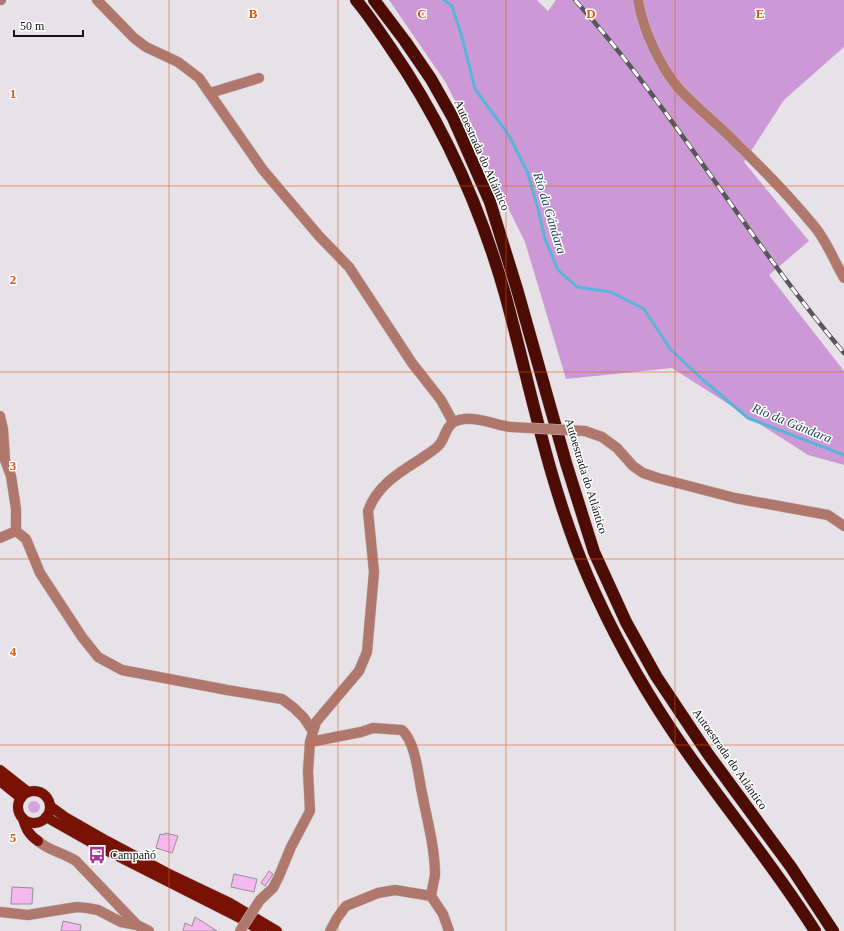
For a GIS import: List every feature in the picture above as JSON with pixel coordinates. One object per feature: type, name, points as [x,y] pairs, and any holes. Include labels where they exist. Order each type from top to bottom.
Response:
[{"type":"highway","points":[[356,0],[403,66],[439,127],[463,176],[484,230],[504,293],[544,448],[572,539],[610,625],[647,691],[672,731],[782,882],[815,931]]},
{"type":"highway","name":"Autoestrada do Atlántico","points":[[374,0],[431,79],[453,118],[490,202],[518,289],[566,463],[592,545],[626,622],[656,676],[708,754],[791,867],[833,931]]},
{"type":"main road","points":[[0,770],[23,797]]},
{"type":"main road","points":[[0,781],[23,797]]},
{"type":"main road","points":[[0,784],[23,797],[38,792],[42,794],[46,797],[50,806],[65,817],[167,873],[230,903],[277,931]]},
{"type":"main road","points":[[23,797],[19,811],[28,832],[38,841]]},
{"type":"main road","points":[[38,841],[37,829],[50,806]]},
{"type":"main road","points":[[23,819],[33,823],[42,820],[92,843],[242,919],[261,931]]},
{"type":"street","points":[[98,0],[134,38],[146,47],[178,62],[199,78],[263,170],[319,236],[349,267],[412,363],[441,400],[453,422]]},
{"type":"street","points":[[638,0],[642,21],[658,57],[674,82],[737,143],[814,226],[829,248],[844,278]]},
{"type":"street","points":[[210,94],[259,78]]},
{"type":"street","points":[[0,416],[3,429],[5,460],[11,476],[16,509],[16,531]]},
{"type":"street","points":[[240,931],[260,900],[272,888],[279,876],[291,847],[310,811],[308,771],[312,730],[316,722],[359,671],[367,652],[374,572],[368,511],[371,502],[380,489],[395,476],[439,445],[447,429],[453,422],[472,419],[511,427],[585,431],[602,437],[617,448],[633,466],[643,473],[735,498],[828,515],[844,526]]},
{"type":"street","points":[[16,531],[26,539],[40,573],[78,632],[98,657],[122,670],[282,699],[294,708],[312,730]]},
{"type":"street","points":[[0,538],[16,531]]},
{"type":"street","points":[[310,742],[361,732],[373,728],[396,728],[402,730],[406,734],[412,747],[430,832],[435,875],[431,896],[443,914],[449,931]]},
{"type":"street","points":[[38,841],[44,846],[69,856],[76,861],[139,928]]},
{"type":"street","points":[[330,931],[346,906],[378,893],[395,890],[431,896]]},
{"type":"street","points":[[0,912],[28,915],[77,907],[87,908],[98,910],[121,922],[149,931]]},
{"type":"shaded area","points":[[389,0],[537,0],[548,11],[556,0],[844,0],[844,47],[784,100],[744,162],[809,241],[769,275],[844,371],[844,465],[808,455],[672,368],[566,379],[525,242],[446,83]]},
{"type":"shaded area","points":[[36,801],[39,802],[39,812],[32,813],[29,812],[28,805],[29,802]]},
{"type":"building","points":[[165,833],[178,836],[172,853],[156,848],[160,834],[164,835]]},
{"type":"building","points":[[269,871],[273,874],[265,886],[261,883]]},
{"type":"building","points":[[234,874],[257,879],[254,892],[231,887]]},
{"type":"building","points":[[12,887],[33,888],[32,904],[11,904]]},
{"type":"building","points":[[195,917],[217,931],[183,931],[185,923],[192,926]]},
{"type":"building","points":[[63,921],[81,925],[80,931],[61,931]]},
{"type":"waterway","name":"Río da Gándara","points":[[444,0],[452,6],[462,37],[475,89],[508,134],[527,171],[545,239],[558,270],[577,287],[611,292],[644,309],[671,350],[702,379],[748,418],[844,455]]},
{"type":"railway","points":[[575,0],[611,42],[645,86],[775,266],[844,353]]},
{"type":"place","name":"Campañó","points":[[97,855]]}]
